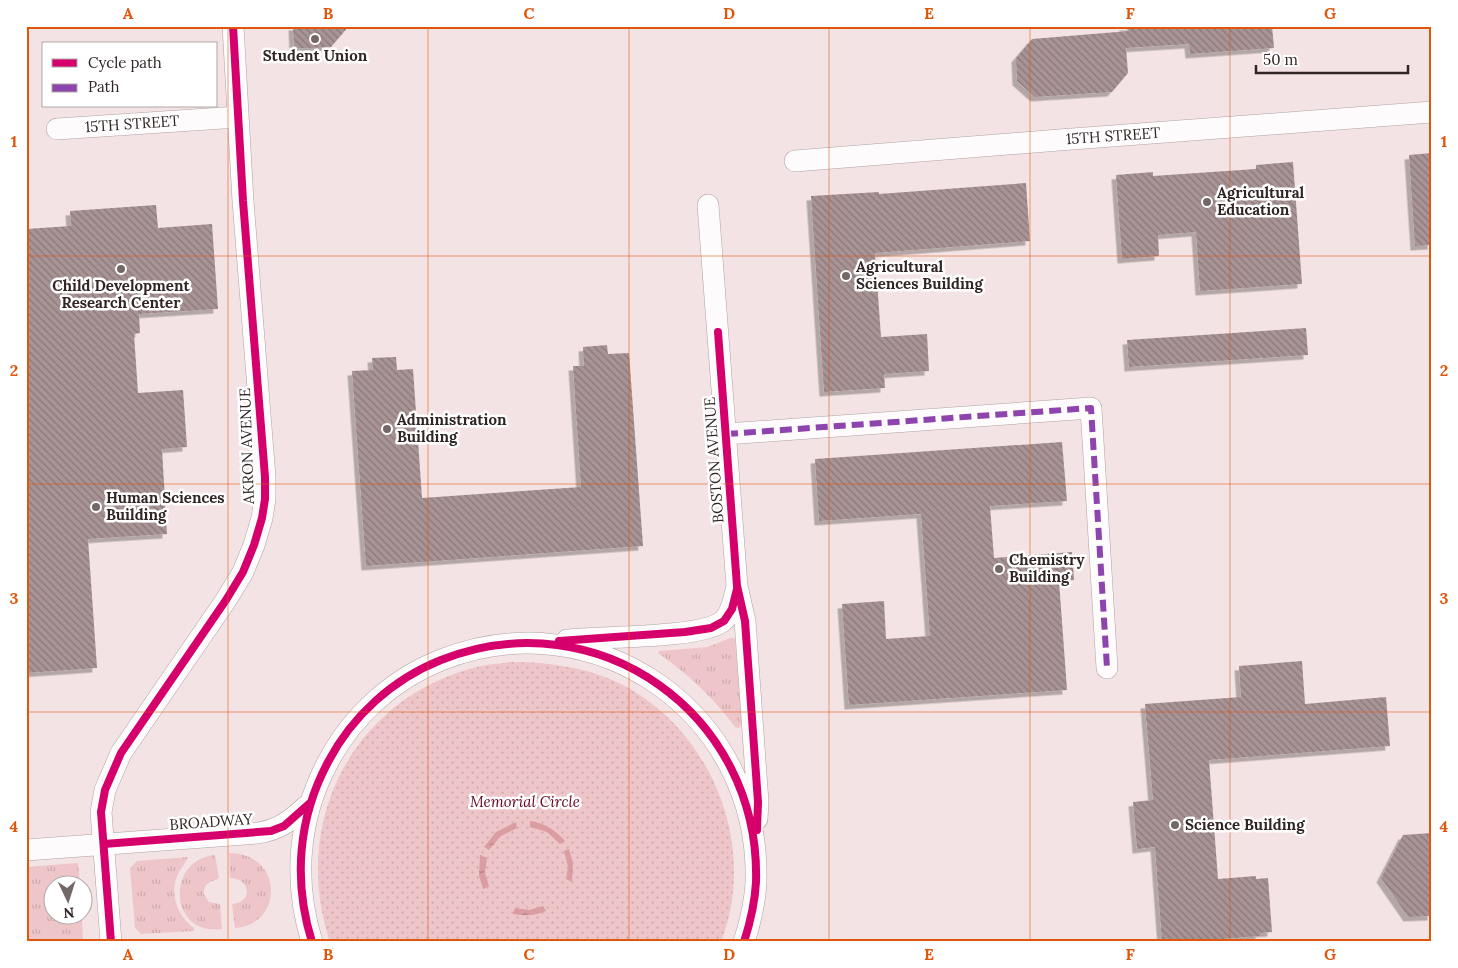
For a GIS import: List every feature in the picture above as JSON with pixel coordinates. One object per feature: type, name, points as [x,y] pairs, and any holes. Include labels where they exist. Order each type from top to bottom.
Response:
[{"type":"street","name":"AKRON AVENUE","points":[[111,942],[101,812],[106,790],[121,753],[226,600],[243,572],[254,545],[262,518],[265,499],[233,26]]},
{"type":"street","name":"15TH STREET","points":[[795,161],[1432,112]]},
{"type":"street","name":"15TH STREET","points":[[57,129],[238,116]]},
{"type":"street","name":"BOSTON AVENUE","points":[[708,205],[737,586],[746,622],[758,802],[756,857]]},
{"type":"street","points":[[726,434],[1091,408],[1107,668]]},
{"type":"street","name":"BOSTON AVENUE","points":[[539,643],[685,632],[711,628],[724,621],[728,615],[732,608],[737,586]]},
{"type":"street","points":[[312,942],[302,904],[300,882],[302,837],[310,803],[322,773],[345,734],[375,701],[393,687],[431,664],[473,650],[517,643],[539,643],[583,650],[625,664],[663,687],[696,717],[710,734],[734,772],[749,813],[756,857],[756,884],[754,902],[744,942]]},
{"type":"street","name":"BROADWAY","points":[[26,850],[271,831],[284,826],[310,803]]},
{"type":"green space","points":[[730,638],[735,640],[742,723],[739,728],[735,727],[718,706],[680,669],[658,653],[659,651],[708,647]]},
{"type":"green space","name":"Memorial Circle","points":[[510,662],[561,666],[586,671],[610,679],[645,698],[674,724],[698,754],[717,789],[729,826],[734,865],[731,904],[721,942],[330,942],[320,898],[318,855],[325,814],[340,775],[362,740],[391,710],[427,686],[469,669]]},
{"type":"green space","points":[[229,853],[247,856],[260,864],[268,876],[271,889],[269,903],[262,915],[251,924],[235,928],[232,904],[244,900],[247,891],[242,882],[230,878]]},
{"type":"green space","points":[[215,855],[219,878],[206,885],[204,894],[209,902],[220,904],[222,929],[208,929],[191,921],[184,912],[180,900],[180,888],[184,876],[191,866],[201,858]]},
{"type":"green space","points":[[188,857],[178,874],[174,889],[179,911],[194,928],[194,931],[141,934],[135,928],[130,868],[137,861]]},
{"type":"green space","points":[[78,863],[79,876],[42,876],[42,926],[82,926],[83,940],[26,942],[26,867]]},
{"type":"water","points":[[530,821],[540,823],[549,828],[565,841],[560,844],[547,832],[530,827]]},
{"type":"water","points":[[516,822],[517,828],[501,836],[489,850],[484,847],[496,832]]},
{"type":"water","points":[[569,849],[573,863],[572,882],[566,879],[568,867],[564,851]]},
{"type":"water","points":[[480,855],[487,858],[485,873],[489,886],[483,889],[479,876]]},
{"type":"water","points":[[543,906],[546,911],[538,914],[513,914],[515,908],[529,910]]},
{"type":"building","name":"Student Union","points":[[293,26],[349,26],[331,47],[294,48]]},
{"type":"building","points":[[1123,26],[1272,26],[1274,48],[1190,54],[1189,44],[1126,48],[1128,73],[1112,92],[1035,97],[1017,81],[1016,58],[1032,39],[1129,31]]},
{"type":"building","points":[[1432,153],[1432,245],[1415,246],[1409,155]]},
{"type":"building","name":"Agricultural Education","points":[[1293,162],[1302,284],[1200,291],[1196,232],[1158,235],[1159,256],[1122,259],[1116,175],[1153,172],[1153,176],[1256,169],[1256,165]]},
{"type":"building","name":"Agricultural Sciences Building","points":[[1026,183],[1030,241],[875,253],[881,337],[927,334],[929,371],[884,374],[885,388],[824,392],[811,196],[879,192],[879,194]]},
{"type":"building","points":[[156,205],[158,228],[212,224],[218,309],[139,314],[140,333],[134,334],[138,393],[183,390],[187,447],[162,449],[167,534],[88,539],[97,668],[26,673],[26,229],[71,226],[70,211]]},
{"type":"building","points":[[1306,328],[1308,355],[1129,367],[1127,340]]},
{"type":"building","name":"Administration Building","points":[[607,345],[608,354],[629,353],[643,546],[366,566],[352,371],[373,370],[372,358],[396,357],[397,370],[413,369],[422,498],[581,487],[573,366],[584,366],[583,347]]},
{"type":"building","name":"Chemistry Building","points":[[1062,442],[1067,501],[990,506],[994,558],[1072,552],[1074,580],[1059,581],[1067,690],[849,705],[842,604],[884,601],[886,639],[930,636],[921,514],[819,521],[815,459]]},
{"type":"building","name":"Science Building","points":[[1302,661],[1305,704],[1386,697],[1390,746],[1209,760],[1218,879],[1256,876],[1256,879],[1268,878],[1272,932],[1260,933],[1260,936],[1162,942],[1155,847],[1137,849],[1133,802],[1153,800],[1145,704],[1241,697],[1239,666]]},
{"type":"building","points":[[1432,833],[1432,916],[1408,917],[1381,878],[1403,835]]},
{"type":"marked path","points":[[726,434],[1091,408],[1107,668]]},
{"type":"cycle path","points":[[111,942],[101,812],[105,790],[121,753],[226,600],[243,572],[254,545],[262,518],[265,499],[265,477],[243,201],[233,26]]},
{"type":"cycle path","points":[[718,332],[737,586],[745,621],[758,802],[757,830]]},
{"type":"cycle path","points":[[559,641],[685,632],[711,628],[724,621],[732,609],[737,589]]},
{"type":"cycle path","points":[[312,942],[302,896],[301,873],[305,827],[318,783],[338,745],[362,715],[390,688],[406,677],[441,660],[500,645],[557,645],[611,659],[659,685],[700,722],[731,768],[750,822],[756,882],[755,898],[744,942]]},
{"type":"cycle path","points":[[104,844],[271,831],[284,826],[310,803]]},
{"type":"place","name":"Student Union","points":[[315,39]]},
{"type":"place","name":"Agricultural Education","points":[[1207,202]]},
{"type":"place","name":"Child Development Research Center","points":[[121,269]]},
{"type":"place","name":"Agricultural Sciences Building","points":[[846,276]]},
{"type":"place","name":"Administration Building","points":[[387,429]]},
{"type":"place","name":"Human Sciences Building","points":[[96,507]]},
{"type":"place","name":"Chemistry Building","points":[[999,569]]},
{"type":"place","name":"Science Building","points":[[1175,825]]}]
